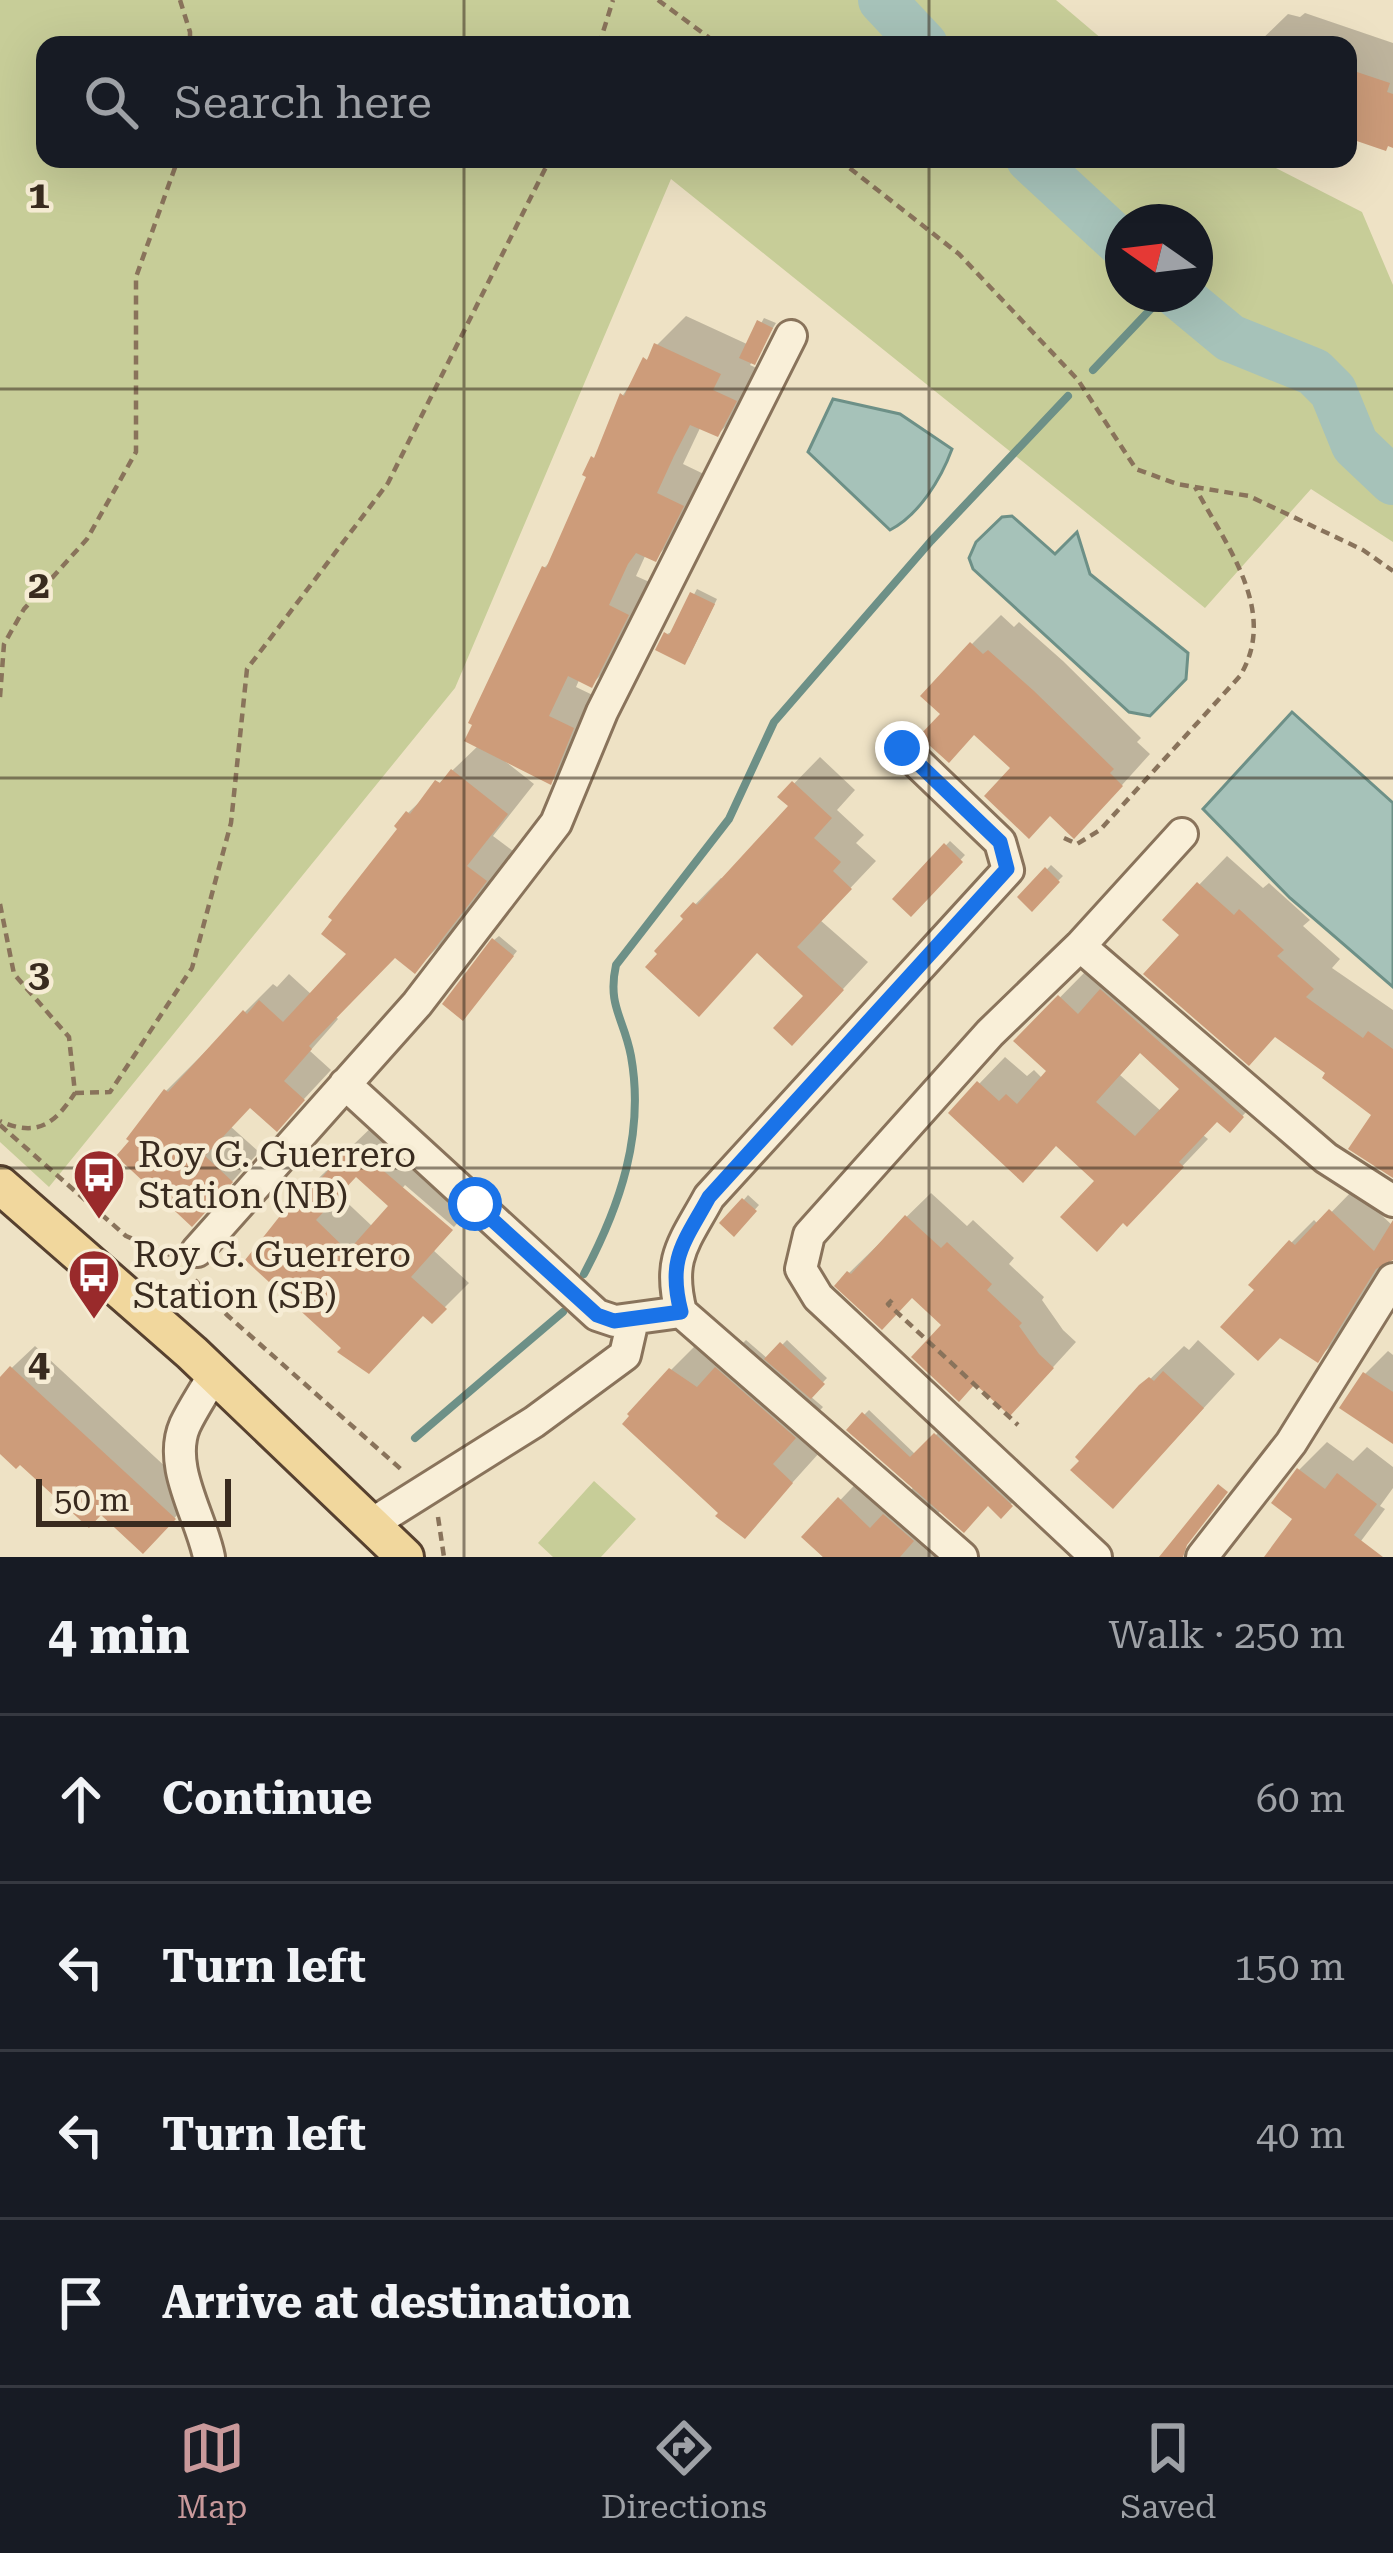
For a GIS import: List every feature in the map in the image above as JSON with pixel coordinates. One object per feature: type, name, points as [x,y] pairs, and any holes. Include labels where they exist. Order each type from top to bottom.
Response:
[{"type":"main road","points":[[0,1185],[214,1374],[405,1557]]},
{"type":"lane","points":[[186,1258],[417,1004],[556,823],[602,712],[791,336]]},
{"type":"lane","points":[[902,748],[1000,842],[1007,869],[709,1197],[680,1251],[673,1282],[681,1312],[962,1557]]},
{"type":"lane","points":[[1096,1557],[818,1297],[801,1269],[808,1235],[990,1033],[1080,946],[1182,834]]},
{"type":"lane","points":[[1080,946],[1326,1158],[1393,1202]]},
{"type":"lane","points":[[345,1084],[597,1315],[614,1321],[681,1312]]},
{"type":"lane","points":[[1202,1557],[1291,1443],[1393,1279]]},
{"type":"lane","points":[[370,1525],[428,1493],[625,1355],[633,1320]]},
{"type":"lane","points":[[209,1557],[204,1529],[180,1468],[182,1430],[214,1374]]},
{"type":"path","points":[[180,0],[190,36]]},
{"type":"path","points":[[602,36],[613,0]]},
{"type":"path","points":[[658,0],[707,36]]},
{"type":"path","points":[[0,697],[4,644],[24,609],[87,539],[136,452],[136,277],[175,168]]},
{"type":"path","points":[[75,1093],[110,1092],[192,968],[231,823],[247,669],[388,483],[546,168]]},
{"type":"path","points":[[849,168],[959,254],[1078,380],[1136,469],[1196,487],[1250,496],[1363,550],[1393,571]]},
{"type":"path","points":[[1064,838],[1077,844],[1100,830],[1248,662],[1255,606],[1196,487]]},
{"type":"path","points":[[0,904],[14,974],[69,1037],[75,1093],[56,1121],[38,1128],[0,1123]]},
{"type":"path","points":[[0,1123],[126,1236],[186,1258],[227,1315],[428,1493],[444,1557]]},
{"type":"path","points":[[892,1300],[888,1304],[1018,1425]]},
{"type":"green space","points":[[0,0],[1056,0],[1098,36],[36,36],[36,168],[1276,168],[1362,212],[1393,285],[1393,542],[1311,489],[1205,608],[671,179],[455,688],[49,1187],[0,1142]]},
{"type":"green space","points":[[594,1481],[636,1519],[601,1557],[553,1557],[538,1543]]},
{"type":"water","points":[[833,399],[900,414],[952,449],[928,495],[890,530],[808,452]]},
{"type":"water","points":[[1012,516],[1055,554],[1077,532],[1090,574],[1188,653],[1186,679],[1150,716],[1129,712],[973,569],[969,558],[976,542],[1002,517]]},
{"type":"water","points":[[1292,712],[1393,803],[1393,987],[1290,898],[1203,809]]},
{"type":"building","points":[[1357,72],[1390,83],[1393,148],[1388,146],[1386,151],[1357,141]]},
{"type":"building","points":[[757,320],[773,328],[755,365],[739,358]]},
{"type":"building","points":[[654,343],[721,374],[713,390],[737,401],[718,437],[690,425],[674,456],[657,493],[684,506],[656,562],[636,553],[628,564],[609,605],[629,615],[592,688],[568,676],[549,716],[574,728],[551,785],[464,741],[472,725],[468,723],[542,566],[546,568],[620,393],[624,396]]},
{"type":"building","points":[[690,592],[715,604],[685,665],[655,650],[664,632],[669,635]]},
{"type":"building","points":[[970,642],[983,654],[988,650],[1034,691],[1114,769],[1110,773],[1123,786],[1074,839],[1050,816],[1029,839],[984,796],[1010,768],[974,735],[949,763],[919,736],[940,714],[920,696]]},
{"type":"building","points":[[451,769],[508,814],[467,866],[487,881],[415,974],[395,958],[309,1046],[312,1049],[284,1081],[305,1100],[277,1132],[250,1108],[205,1156],[233,1182],[192,1227],[116,1156],[164,1089],[168,1092],[243,1010],[247,1014],[259,1000],[283,1022],[346,954],[321,934],[332,920],[328,917],[406,811],[410,814],[435,780],[440,783]]},
{"type":"building","points":[[792,781],[832,818],[814,838],[841,862],[833,871],[852,889],[797,947],[844,990],[792,1046],[773,1028],[803,996],[757,953],[699,1017],[645,967],[683,919],[680,916],[693,902],[697,905],[788,806],[777,797]]},
{"type":"building","points":[[944,843],[963,862],[911,917],[892,899]]},
{"type":"building","points":[[1045,867],[1060,882],[1032,912],[1017,897]]},
{"type":"building","points":[[1197,882],[1234,915],[1239,909],[1284,950],[1277,956],[1314,989],[1306,997],[1363,1038],[1368,1031],[1393,1049],[1393,1178],[1348,1149],[1371,1115],[1322,1078],[1325,1073],[1275,1037],[1249,1066],[1143,974],[1179,935],[1162,920]]},
{"type":"building","points":[[492,938],[514,956],[463,1021],[442,1004]]},
{"type":"building","points":[[1100,989],[1244,1117],[1230,1133],[1217,1122],[1179,1162],[1184,1167],[1097,1252],[1060,1217],[1094,1181],[1056,1146],[1023,1183],[948,1113],[977,1081],[999,1101],[1006,1094],[1017,1104],[1046,1071],[1013,1041],[1058,995],[1078,1014]],"holes":[[[1140,1053],[1179,1089],[1135,1136],[1096,1102]]]},
{"type":"building","points":[[352,1144],[453,1230],[411,1277],[447,1309],[432,1324],[423,1316],[369,1374],[337,1352],[341,1348],[245,1260],[295,1197],[310,1182],[314,1186]],"holes":[[[356,1177],[388,1206],[348,1251],[316,1220]]]},
{"type":"building","points":[[742,1198],[757,1211],[734,1237],[719,1223]]},
{"type":"building","points":[[1329,1209],[1374,1251],[1393,1220],[1393,1260],[1376,1269],[1318,1363],[1280,1338],[1258,1361],[1220,1327],[1254,1290],[1248,1285],[1289,1240],[1295,1245]]},
{"type":"building","points":[[905,1215],[941,1248],[947,1242],[992,1284],[987,1290],[1022,1323],[1019,1326],[1054,1368],[1010,1416],[975,1384],[959,1402],[911,1357],[941,1325],[912,1298],[882,1330],[834,1286]]},
{"type":"building","points":[[780,1342],[825,1384],[811,1399],[764,1359]]},
{"type":"building","points":[[10,1366],[176,1519],[143,1554],[101,1515],[89,1528],[20,1465],[16,1469],[0,1454],[0,1377]]},
{"type":"building","points":[[715,1367],[796,1438],[773,1464],[793,1483],[745,1539],[715,1516],[718,1513],[622,1424],[669,1368],[697,1387]]},
{"type":"building","points":[[1163,1371],[1204,1408],[1113,1509],[1070,1470],[1079,1461],[1075,1457],[1139,1385],[1149,1377],[1154,1381]]},
{"type":"building","points":[[1363,1372],[1393,1392],[1393,1444],[1339,1408]]},
{"type":"building","points":[[862,1412],[910,1457],[934,1433],[1013,1506],[1001,1519],[988,1506],[964,1533],[846,1430]]},
{"type":"building","points":[[1297,1468],[1325,1489],[1337,1473],[1377,1504],[1354,1535],[1383,1557],[1264,1557],[1292,1519],[1271,1503]]},
{"type":"building","points":[[1218,1484],[1228,1492],[1183,1557],[1159,1557]]},
{"type":"building","points":[[838,1497],[870,1528],[883,1514],[914,1541],[900,1557],[823,1557],[801,1537]]},
{"type":"waterway","points":[[882,0],[916,36]]},
{"type":"waterway","points":[[1040,168],[1105,228]]},
{"type":"waterway","points":[[1093,370],[1148,312]]},
{"type":"waterway","points":[[1199,312],[1230,338],[1314,372],[1333,391],[1355,445],[1393,481]]},
{"type":"waterway","points":[[584,1274],[618,1196],[635,1113],[631,1056],[615,1002],[616,965],[729,819],[774,722],[931,541],[1068,396]]},
{"type":"waterway","points":[[415,1438],[563,1312]]},
{"type":"place","name":"Roy G. Guerrero Station (NB)","points":[[99,1221]]},
{"type":"place","name":"Roy G. Guerrero Station (SB)","points":[[94,1321]]},
{"type":"route","points":[[475,1204],[597,1315],[614,1321],[681,1312],[673,1282],[680,1251],[709,1197],[1007,869],[1000,842],[902,748]]}]
